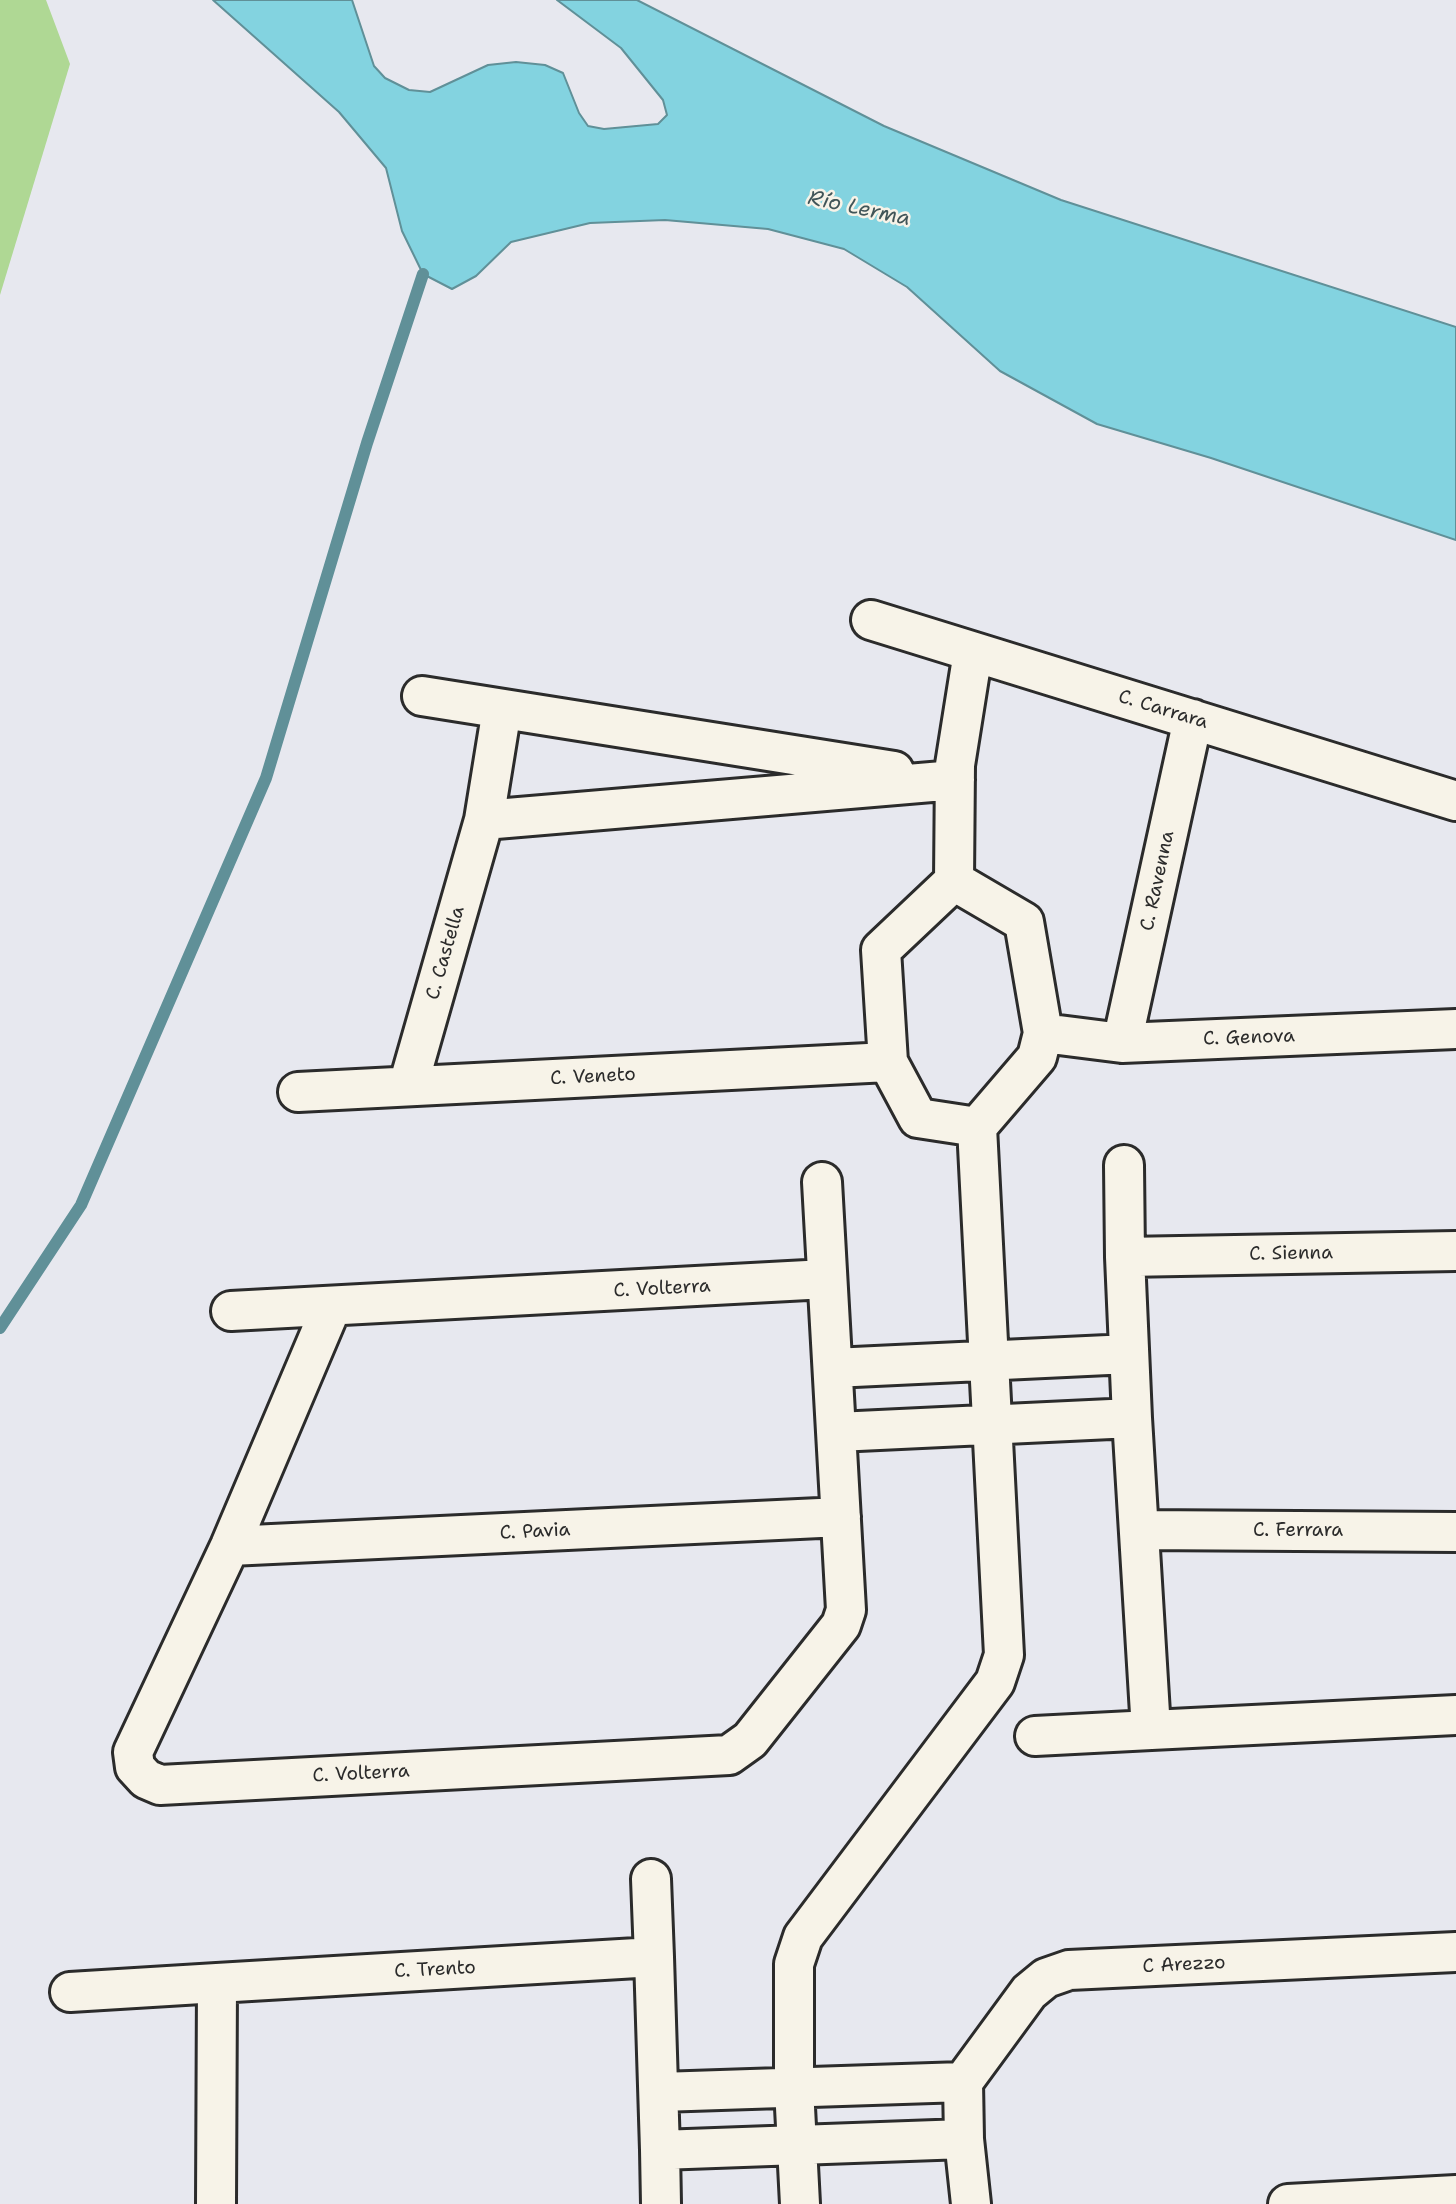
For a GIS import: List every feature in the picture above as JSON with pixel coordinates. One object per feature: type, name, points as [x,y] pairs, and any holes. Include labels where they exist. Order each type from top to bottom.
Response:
[{"type":"street","name":"C. Carrara","points":[[871,620],[1456,801]]},
{"type":"street","points":[[973,652],[955,780],[954,881],[881,950],[888,1062],[918,1118],[978,1127]]},
{"type":"street","points":[[422,696],[955,780]]},
{"type":"street","name":"C. Castella","points":[[408,1086],[484,820],[502,709]]},
{"type":"street","name":"C. Ravenna","points":[[1122,1043],[1193,719]]},
{"type":"street","points":[[484,820],[955,780]]},
{"type":"street","points":[[800,2204],[795,2144],[794,1964],[803,1937],[995,1682],[1004,1655],[978,1127],[1037,1057],[1043,1033],[1024,922],[954,881]]},
{"type":"street","name":"C. Genova","points":[[1043,1033],[1122,1043],[1456,1029]]},
{"type":"street","name":"C. Veneto","points":[[298,1092],[888,1062]]},
{"type":"street","points":[[1124,1165],[1132,1418],[1151,1730]]},
{"type":"street","name":"C. Volterra","points":[[331,1308],[230,1546],[133,1752],[135,1767],[146,1779],[160,1784],[729,1755],[750,1740],[844,1618],[837,1432],[822,1182]]},
{"type":"street","name":"C. Sienna","points":[[1125,1257],[1456,1251]]},
{"type":"street","name":"C. Volterra","points":[[231,1311],[331,1308],[826,1279]]},
{"type":"street","points":[[833,1368],[1129,1354]]},
{"type":"street","points":[[837,1432],[1132,1418]]},
{"type":"street","name":"C. Pavia","points":[[230,1546],[841,1517]]},
{"type":"street","name":"C. Ferrara","points":[[1139,1530],[1456,1532]]},
{"type":"street","points":[[1035,1736],[1456,1715]]},
{"type":"street","points":[[651,1879],[660,2092],[661,2204]]},
{"type":"street","name":"C Arezzo","points":[[963,2082],[1029,1992],[1046,1978],[1069,1970],[1456,1952]]},
{"type":"street","name":"C. Trento","points":[[71,1992],[654,1956]]},
{"type":"street","points":[[216,2204],[217,1983]]},
{"type":"street","points":[[660,2092],[963,2082],[964,2139],[971,2204]]},
{"type":"street","points":[[660,2150],[964,2139]]},
{"type":"street","points":[[1288,2204],[1456,2195]]},
{"type":"green space","points":[[0,0],[46,0],[70,64],[0,295]]},
{"type":"water","name":"Río Lerma","points":[[213,0],[352,0],[374,66],[385,78],[409,90],[430,92],[488,65],[516,62],[545,65],[563,73],[579,113],[588,126],[604,129],[658,124],[667,115],[663,100],[621,48],[557,0],[637,0],[884,126],[1061,200],[1456,327],[1456,540],[1211,458],[1097,424],[1000,371],[907,287],[844,249],[768,229],[665,220],[590,223],[511,242],[476,276],[452,289],[423,274],[402,231],[386,168],[339,112]]},
{"type":"waterway","points":[[0,1328],[81,1205],[266,778],[367,443],[423,274]]}]
